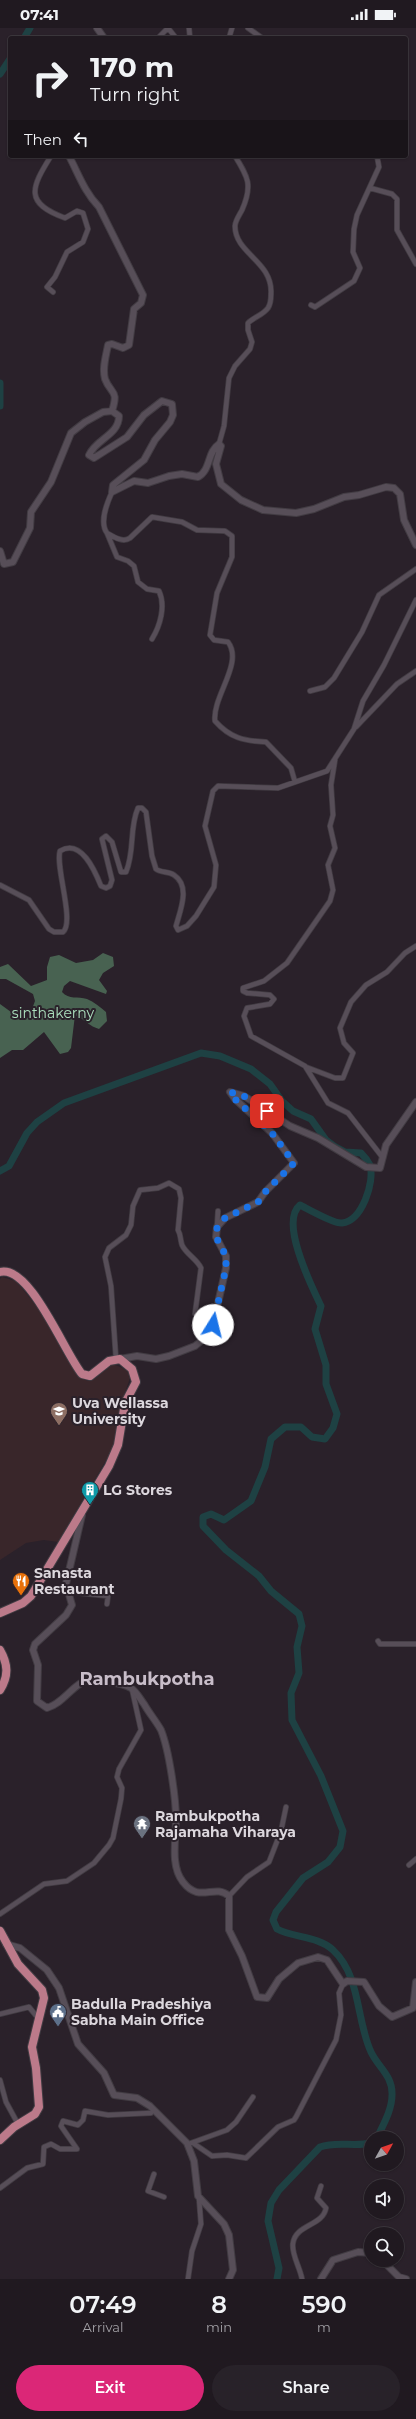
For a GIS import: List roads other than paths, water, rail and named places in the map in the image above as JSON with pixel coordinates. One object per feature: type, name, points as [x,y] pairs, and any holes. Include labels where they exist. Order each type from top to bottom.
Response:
[{"type":"highway","points":[[0,1272],[12,1273],[37,1299],[75,1366],[85,1376],[90,1376],[109,1361],[118,1359],[132,1370],[136,1382],[125,1403],[118,1445],[109,1466],[31,1596],[23,1603],[0,1612]]},
{"type":"highway","points":[[0,1650],[6,1661],[7,1669],[5,1680],[0,1690]]},
{"type":"highway","points":[[0,1931],[3,1942],[18,1964],[42,1990],[44,1998],[32,2047],[36,2068],[39,2107],[35,2114],[18,2124],[0,2140]]},
{"type":"street","points":[[160,36],[168,28],[174,36]]},
{"type":"street","points":[[248,28],[259,36]]},
{"type":"street","points":[[50,158],[38,180],[35,197],[37,203],[53,214],[65,218],[77,211],[83,213],[88,229],[82,242],[66,252],[55,277],[47,287],[53,292]]},
{"type":"street","points":[[70,158],[80,181],[89,196],[99,207],[143,295],[141,303],[134,309],[128,345],[123,348],[112,344],[108,345],[104,366],[105,380],[114,392],[115,401],[112,411]]},
{"type":"street","points":[[236,158],[248,176],[248,186],[243,207],[235,226],[237,234],[251,256],[264,266],[272,284],[268,308],[248,323],[248,330],[252,342],[250,349],[235,366],[229,378],[224,426],[216,464],[221,484],[241,500],[263,510],[296,513],[314,509],[344,497],[359,495],[386,487],[394,488],[400,494],[404,520],[416,545]]},
{"type":"street","points":[[311,306],[315,307],[354,281],[360,268],[353,252],[356,215],[380,167],[378,158]]},
{"type":"street","points":[[370,188],[392,194],[397,199],[397,230],[416,264]]},
{"type":"street","points":[[0,551],[4,564],[13,562],[30,528],[31,512],[52,482],[71,433],[91,418],[103,412],[112,411],[119,416],[119,423],[114,430],[92,449],[90,457],[94,458],[109,450],[127,437],[144,415],[157,403],[168,401],[173,408],[170,422],[155,440],[144,460],[113,485],[112,492],[105,508],[104,525],[117,557],[128,561],[134,566],[138,582],[147,589],[159,592],[161,596],[160,621],[152,639]]},
{"type":"street","points":[[112,492],[134,481],[148,483],[182,474],[198,477],[205,471],[214,447],[219,444]]},
{"type":"street","points":[[107,533],[115,538],[127,541],[152,517],[182,522],[197,530],[217,529],[229,533],[232,536],[232,557],[217,593],[210,635],[214,640],[228,642],[231,646],[232,655],[231,670],[215,705],[215,721],[232,737],[248,741],[266,742],[291,768],[295,782]]},
{"type":"street","points":[[310,691],[325,687],[334,678],[362,632],[380,595],[416,569]]},
{"type":"street","points":[[354,729],[363,701],[384,665],[416,600]]},
{"type":"street","points":[[0,885],[29,900],[49,929],[54,932],[63,932],[67,925],[64,887],[58,858],[60,851],[66,847],[86,857],[92,864],[101,886],[106,888],[110,886],[112,880],[102,839],[106,836],[112,842],[121,872],[126,872],[133,847],[134,818],[138,808],[142,808],[146,812],[152,856],[156,869],[174,875],[182,886],[184,897],[176,926],[178,930],[182,929],[196,916],[214,887],[216,866],[204,826],[213,791],[218,786],[278,788],[326,771],[335,760],[354,729],[397,684],[416,671]]},
{"type":"street","points":[[335,760],[331,785],[333,815],[330,826],[335,848],[328,865],[333,890],[330,901],[287,963],[264,981],[242,989],[247,993],[270,995],[274,999],[270,1004],[247,1008],[244,1016],[252,1036],[304,1066],[335,1078],[343,1078],[353,1053],[344,1043],[340,1028],[351,1002],[366,984],[387,972],[405,953],[416,946]]},
{"type":"street","points":[[304,1066],[328,1103],[348,1113],[383,1158]]},
{"type":"street","points":[[217,1228],[225,1218],[258,1202],[265,1192],[294,1163],[272,1133],[230,1094],[232,1091],[290,1126],[318,1138],[369,1168],[380,1168],[386,1145],[416,1102]]},
{"type":"street","points":[[195,1314],[200,1268],[198,1261],[182,1246],[181,1235],[178,1230],[181,1198],[179,1189],[169,1183],[158,1188],[140,1190],[133,1206],[131,1225],[126,1235],[109,1248],[105,1257],[111,1286],[118,1359],[137,1356],[156,1359],[169,1356],[195,1346],[207,1336],[213,1325],[226,1268],[226,1256],[216,1237],[218,1211]]},
{"type":"street","points":[[83,1508],[66,1584],[72,1605],[66,1615],[35,1644],[33,1650],[38,1665],[37,1701],[47,1708],[54,1706],[82,1682],[93,1679],[126,1685],[132,1689],[160,1729],[164,1738],[174,1796],[176,1819],[174,1842],[180,1877],[192,1891],[198,1894],[218,1891],[224,1892],[229,1896]]},
{"type":"street","points":[[79,1592],[108,1596],[107,1604]]},
{"type":"street","points":[[378,1641],[380,1644],[390,1645],[416,1644]]},
{"type":"street","points":[[0,1914],[44,1884],[50,1882],[67,1881],[94,1862],[109,1845],[113,1838],[121,1798],[122,1788],[117,1777],[119,1769],[141,1730],[132,1689]]},
{"type":"street","points":[[286,1807],[281,1831],[269,1862],[247,1877],[229,1896],[229,1930],[242,1956],[257,1997],[267,1998],[279,1979],[298,1963],[318,1957],[327,1960],[345,1982]]},
{"type":"street","points":[[409,1865],[416,1859]]},
{"type":"street","points":[[3,1942],[20,1948],[47,1970],[62,1994],[78,2044],[104,2073],[114,2095],[137,2098],[150,2106],[190,2143],[212,2156],[228,2155],[246,2158],[278,2127],[294,2120],[336,2040],[341,2015],[339,1993],[345,1982]]},
{"type":"street","points":[[345,1982],[360,1981],[366,1983],[379,2006],[392,2017],[413,2008],[416,1982]]},
{"type":"street","points":[[0,2014],[29,2007],[39,2020]]},
{"type":"street","points":[[0,2080],[6,2102],[18,2124]]},
{"type":"street","points":[[190,2143],[227,2130],[236,2122],[253,2097]]},
{"type":"street","points":[[0,2188],[27,2168],[43,2164],[44,2147],[51,2144],[60,2149],[77,2149],[61,2126],[63,2121],[78,2125],[82,2120],[85,2111],[108,2115],[151,2113]]},
{"type":"street","points":[[188,2279],[192,2251],[201,2224],[201,2204],[198,2196],[194,2161],[190,2143]]},
{"type":"street","points":[[154,2174],[151,2188],[148,2191],[164,2197]]},
{"type":"street","points":[[302,2279],[293,2250],[293,2242],[299,2232],[323,2217],[326,2208],[317,2198],[321,2186]]},
{"type":"street","points":[[198,2196],[224,2224],[229,2235],[233,2270],[229,2279]]},
{"type":"street","points":[[321,2279],[322,2275],[333,2260],[358,2252],[364,2252]]},
{"type":"street","points":[[389,2267],[399,2277],[406,2279]]},
{"type":"waterway","points":[[25,36],[30,28]]},
{"type":"waterway","points":[[0,74],[8,62]]},
{"type":"waterway","points":[[0,383],[0,406]]},
{"type":"waterway","points":[[0,1171],[9,1166],[27,1133],[37,1122],[64,1103],[201,1053],[220,1056],[251,1069],[270,1084],[282,1101],[293,1111],[311,1119],[326,1140],[345,1152],[361,1153],[370,1165],[371,1181],[369,1190],[361,1208],[349,1221],[338,1223],[300,1205],[295,1213],[293,1225],[299,1255],[321,1306],[315,1329],[326,1365],[326,1384],[337,1414],[333,1428],[325,1439],[312,1437],[301,1427],[285,1427],[271,1439],[265,1467],[251,1501],[224,1520],[211,1514],[203,1517],[203,1526],[226,1550],[259,1576],[271,1591],[299,1614],[302,1626],[297,1647],[299,1673],[291,1693],[292,1720],[321,1776],[343,1831],[340,1847],[328,1862],[303,1878],[276,1912],[273,1920],[277,1929],[327,1945],[342,1961],[349,1972],[366,2039],[371,2052],[388,2077],[392,2088],[392,2101],[380,2131]]},
{"type":"waterway","points":[[277,2279],[279,2268],[268,2221],[271,2203],[279,2190],[320,2147],[332,2144],[364,2144]]},
{"type":"place","name":"Uva Wellassa University","points":[[59,1426]]},
{"type":"place","name":"LG Stores","points":[[90,1505]]},
{"type":"place","name":"Sanasta Restaurant","points":[[21,1596]]},
{"type":"place","name":"Rambukpotha Rajamaha Viharaya","points":[[142,1839]]},
{"type":"place","name":"Badulla Pradeshiya Sabha Main Office","points":[[58,2027]]},
{"type":"district","name":"Rambukpotha","points":[[147,1679]]},
{"type":"park label","name":"sinthakerny","points":[[53,1013]]}]
